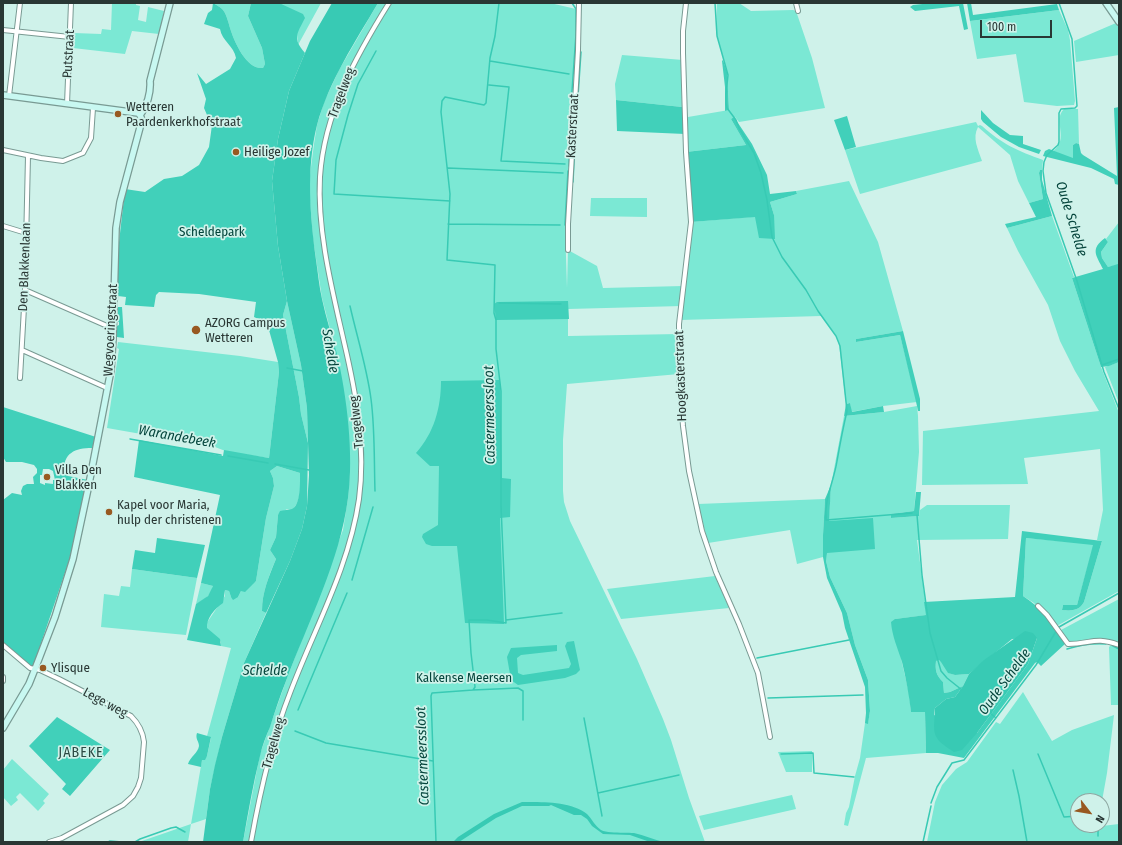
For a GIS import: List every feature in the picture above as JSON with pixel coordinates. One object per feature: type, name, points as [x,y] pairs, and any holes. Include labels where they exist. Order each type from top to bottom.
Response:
[{"type":"main road","name":"Wegvoeringstraat","points":[[3,728],[29,684],[36,669],[73,559],[111,370],[114,329],[116,228],[120,202],[142,120],[140,116],[144,111],[151,90],[150,82],[170,3]]},
{"type":"main road","points":[[1106,3],[1119,22]]},
{"type":"main road","points":[[6,96],[138,113],[140,116]]},
{"type":"street","points":[[6,96],[17,32],[20,3]]},
{"type":"street","name":"Putstraat","points":[[66,104],[71,3]]},
{"type":"street","name":"Tragelweg","points":[[251,842],[264,779],[280,721],[304,656],[343,565],[349,547],[358,504],[361,465],[357,410],[350,366],[334,297],[322,229],[320,176],[328,129],[344,86],[364,45],[389,3]]},
{"type":"street","name":"Kasterstraat","points":[[568,250],[579,3]]},
{"type":"street","name":"Hoogkasterstraat","points":[[686,3],[683,31],[683,60],[686,152],[691,222],[679,324],[679,374],[683,426],[689,471],[702,532],[716,572],[739,624],[758,673],[770,737]]},
{"type":"street","points":[[796,3],[798,11]]},
{"type":"street","points":[[3,30],[70,38]]},
{"type":"street","points":[[3,150],[28,156],[63,161],[83,153],[91,138],[93,108]]},
{"type":"street","name":"Den Blakkenlaan","points":[[20,378],[25,290],[28,156]]},
{"type":"street","points":[[3,226],[26,233]]},
{"type":"street","points":[[25,290],[114,329]]},
{"type":"street","points":[[22,350],[107,388]]},
{"type":"street","points":[[1038,606],[1047,615],[1068,644],[1097,640],[1119,645]]},
{"type":"street","name":"Lege weg","points":[[3,645],[28,667],[36,669],[85,692],[131,716],[137,722],[144,742],[141,778],[133,796],[123,805],[62,840],[49,842]]},
{"type":"green space","points":[[112,3],[136,3],[136,5],[140,6],[138,20],[146,22],[148,7],[164,11],[159,34],[132,31],[125,54],[73,48],[74,33],[101,34],[102,29],[111,30]]},
{"type":"green space","points":[[213,3],[251,3],[248,16],[262,48],[265,64],[263,68],[252,65],[242,55],[233,36],[227,17],[221,8]]},
{"type":"green space","name":"Scheldepark","points":[[213,3],[221,8],[227,17],[233,36],[242,55],[252,65],[263,68],[265,64],[262,48],[248,16],[251,3],[279,3],[303,14],[305,18],[298,32],[297,40],[305,53],[289,91],[278,139],[272,181],[278,246],[287,301],[283,315],[301,414],[308,443],[307,506],[302,529],[290,561],[266,613],[262,611],[262,604],[266,584],[276,559],[270,550],[276,537],[278,515],[280,511],[295,507],[298,498],[300,481],[300,473],[277,466],[270,471],[274,486],[266,518],[256,581],[245,592],[241,591],[238,597],[233,600],[229,591],[225,590],[223,603],[214,611],[208,621],[207,628],[220,639],[221,646],[187,640],[196,604],[208,596],[213,586],[201,583],[220,495],[134,477],[139,440],[223,456],[224,450],[269,458],[279,372],[278,362],[267,323],[254,317],[256,302],[199,294],[159,292],[156,295],[154,307],[125,305],[126,297],[118,296],[117,260],[125,189],[145,192],[164,179],[182,176],[199,165],[209,147],[212,125],[210,116],[207,115],[204,108],[206,99],[197,73],[206,84],[230,69],[236,58],[233,50],[223,37],[220,29],[204,24],[208,13],[212,10]]},
{"type":"green space","points":[[279,3],[321,3],[298,45],[297,35]]},
{"type":"green space","name":"Kalkense Meersen","points":[[378,3],[550,3],[576,9],[568,194],[565,225],[567,288],[568,250],[597,266],[603,288],[683,286],[691,222],[774,215],[770,202],[797,194],[796,191],[849,181],[878,242],[903,331],[856,339],[856,342],[900,335],[917,402],[851,412],[850,403],[846,404],[839,344],[836,335],[821,316],[680,320],[682,306],[568,309],[568,336],[679,334],[679,374],[567,384],[563,440],[563,491],[564,502],[570,521],[637,659],[663,719],[705,842],[243,842],[260,754],[343,530],[350,471],[346,411],[337,356],[322,298],[313,239],[310,201],[310,175],[317,125],[324,102],[339,70]]},
{"type":"green space","points":[[717,3],[739,3],[751,11],[796,11],[812,58],[825,108],[739,122],[735,117],[731,119],[746,145],[686,152],[685,134],[688,117],[729,110],[727,72],[716,32]]},
{"type":"green space","points":[[932,3],[963,3],[968,29],[964,30],[959,6],[915,11],[910,7],[913,5]]},
{"type":"green space","points":[[967,3],[971,3],[973,15],[1057,4],[1059,10],[970,21]]},
{"type":"green space","points":[[1059,10],[1068,30],[1070,40],[1075,101],[1074,105],[1057,106],[1024,102],[1016,54],[977,59],[970,21]]},
{"type":"green space","points":[[1116,23],[1119,27],[1119,55],[1076,62],[1074,41]]},
{"type":"green space","points":[[622,55],[683,60],[681,61],[682,107],[616,100],[615,84]]},
{"type":"green space","points":[[723,60],[727,72],[729,110],[725,111],[725,87],[722,61]]},
{"type":"green space","points":[[616,100],[682,107],[685,134],[617,131]]},
{"type":"green space","points":[[1119,107],[1119,185],[1115,184],[1114,179],[1091,168],[1043,156],[1045,151],[1049,149],[1073,158],[1073,145],[1076,143],[1079,144],[1083,155],[1117,176],[1114,108]]},
{"type":"green space","points":[[1064,109],[1078,109],[1079,144],[1076,143],[1073,145],[1073,159],[1053,151],[1058,146],[1060,141],[1060,119],[1061,113]]},
{"type":"green space","points":[[981,110],[993,123],[1010,135],[1023,136],[1023,144],[1041,150],[1039,154],[1019,147],[1001,137],[983,122],[981,119]]},
{"type":"green space","points":[[847,116],[856,147],[845,150],[834,120]]},
{"type":"green space","points":[[734,117],[752,144],[767,175],[770,194],[796,191],[797,194],[770,202],[774,215],[775,239],[759,238],[755,217],[691,222],[686,152],[746,145],[731,119]]},
{"type":"green space","points":[[976,122],[978,126],[982,126],[996,138],[1043,160],[1042,170],[1040,170],[1039,173],[1043,199],[1029,203],[1018,181],[1010,155],[978,127],[976,131],[977,148],[982,161],[860,194],[845,150]]},
{"type":"green space","points":[[1040,170],[1042,170],[1042,180],[1052,216],[1007,228],[1005,224],[1036,217],[1029,203],[1043,199],[1039,173]]},
{"type":"green space","points":[[591,198],[647,198],[647,217],[590,216]]},
{"type":"green space","points":[[1052,216],[1074,277],[1072,278],[1101,367],[1119,413],[1119,591],[1055,627],[1034,603],[1023,596],[1026,538],[1094,544],[1077,605],[1063,605],[1062,610],[1072,610],[1080,607],[1084,602],[1102,541],[1097,540],[1103,510],[1100,449],[1024,458],[1028,484],[922,485],[923,431],[1099,411],[1075,371],[1060,341],[1048,305],[1007,228]]},
{"type":"green space","points":[[1119,222],[1119,269],[1118,265],[1108,267],[1102,258],[1101,252],[1108,242],[1106,239]]},
{"type":"green space","points":[[1105,238],[1108,242],[1101,252],[1102,258],[1108,267],[1118,264],[1119,269],[1119,362],[1101,367],[1072,278],[1103,269],[1097,256],[1096,249],[1100,242]]},
{"type":"green space","points":[[287,301],[301,365],[307,408],[308,443],[301,414],[283,315]]},
{"type":"green space","points":[[568,301],[569,319],[496,320],[494,304],[497,302]]},
{"type":"green space","points":[[118,307],[122,307],[124,338],[117,337],[117,326],[119,325],[119,322],[117,322]]},
{"type":"green space","points":[[903,331],[920,399],[920,411],[918,411],[900,335],[856,342],[856,339]]},
{"type":"green space","points":[[118,342],[240,356],[278,362],[279,372],[269,458],[228,452],[215,447],[107,428],[119,349],[117,348]]},
{"type":"green space","points":[[1119,362],[1119,403],[1105,367]]},
{"type":"green space","points":[[500,380],[502,478],[511,479],[510,517],[500,518],[504,624],[465,623],[457,546],[432,546],[426,544],[422,537],[423,534],[438,525],[439,466],[430,466],[416,453],[432,429],[440,401],[441,381]]},
{"type":"green space","points":[[850,403],[852,412],[883,406],[884,412],[844,416],[846,404]]},
{"type":"green space","points":[[917,406],[919,452],[914,511],[891,514],[891,518],[919,516],[920,510],[927,505],[1010,505],[1008,539],[917,540],[927,615],[895,619],[902,663],[909,693],[911,712],[925,711],[926,753],[866,758],[848,826],[844,825],[846,813],[849,807],[860,758],[865,723],[868,723],[870,711],[868,680],[855,645],[847,613],[830,577],[826,561],[831,485],[844,416],[884,412]]},
{"type":"green space","points":[[3,407],[96,437],[92,448],[80,449],[71,453],[68,456],[64,466],[64,472],[68,476],[88,480],[70,558],[33,667],[24,663],[3,644],[3,500],[12,493],[22,495],[21,491],[23,486],[27,484],[34,484],[33,477],[37,473],[37,469],[34,465],[22,462],[6,462],[3,457]],"holes":[[[43,469],[53,471],[55,480],[53,480],[53,484],[45,483],[45,485],[40,483],[40,475],[42,475]]]},
{"type":"green space","points":[[277,466],[300,473],[299,498],[292,510],[287,509],[278,515],[276,537],[270,550],[276,559],[266,584],[262,604],[262,611],[266,613],[244,663],[222,737],[210,789],[206,819],[191,824],[202,760],[207,756],[211,738],[207,736],[231,648],[221,646],[221,642],[206,628],[206,624],[225,596],[225,590],[229,591],[231,597],[238,597],[241,591],[256,581],[266,518],[274,486],[270,471]]},
{"type":"green space","points":[[831,485],[829,521],[873,518],[875,549],[827,553],[826,561],[830,577],[847,613],[855,645],[868,680],[870,711],[868,724],[865,723],[865,687],[845,628],[842,613],[827,578],[823,557],[825,499]]},
{"type":"green space","points":[[916,492],[921,492],[919,516],[891,518],[891,514],[914,511]]},
{"type":"green space","points":[[825,499],[823,557],[797,564],[790,530],[708,543],[698,504]]},
{"type":"green space","points":[[1022,531],[1102,541],[1084,602],[1077,609],[1062,610],[1063,605],[1077,605],[1093,545],[1026,538],[1023,596],[1036,605],[1048,617],[1058,630],[1065,644],[1041,666],[1037,662],[1035,663],[964,758],[938,753],[926,753],[925,712],[911,712],[902,662],[891,622],[895,619],[926,615],[924,602],[1015,597]],"holes":[[[1037,638],[1028,664],[977,733],[934,715],[935,708],[946,699],[955,697],[963,686],[944,693],[943,682],[936,672],[936,661],[939,660],[948,673],[955,675],[969,674],[1012,639]]]},
{"type":"green space","points":[[157,538],[205,545],[197,578],[132,569],[135,550],[155,553]]},
{"type":"green space","points":[[132,569],[197,578],[186,635],[101,627],[104,594],[119,596],[121,586],[130,587]]},
{"type":"green space","points":[[715,576],[729,608],[621,619],[607,589]]},
{"type":"green space","points":[[201,583],[213,586],[207,597],[196,604]]},
{"type":"green space","points":[[1119,599],[1119,644],[1099,638],[1070,643],[1068,641],[1061,630]]},
{"type":"green space","points":[[574,641],[580,670],[576,674],[565,678],[518,685],[511,680],[507,657],[511,648],[557,645],[557,651],[521,655],[517,658],[518,673],[523,675],[569,668],[571,664],[565,646],[567,642]]},
{"type":"green space","points":[[1112,644],[1119,647],[1119,705],[1111,705],[1109,647]]},
{"type":"green space","points":[[939,660],[949,673],[955,675],[969,674],[963,686],[944,693],[943,682],[937,675],[936,670],[936,661]]},
{"type":"green space","points":[[1023,692],[1052,741],[1072,730],[1114,715],[1103,793],[1070,793],[1070,833],[1110,833],[1110,825],[1119,824],[1119,842],[927,842],[935,802],[942,785],[956,769],[967,762],[996,722],[1000,724]]},
{"type":"green space","points":[[57,717],[110,750],[70,796],[62,789],[66,784],[29,746]]},
{"type":"green space","points":[[197,733],[211,737],[207,756],[205,760],[202,760],[201,767],[188,764],[199,746],[196,737]]},
{"type":"green space","points":[[812,751],[812,772],[786,772],[778,752]]},
{"type":"green space","points":[[12,759],[49,794],[43,801],[45,803],[38,811],[20,793],[16,797],[18,800],[11,806],[3,797],[3,770]]},
{"type":"green space","points":[[792,795],[796,809],[704,830],[699,816]]},
{"type":"green space","points":[[191,824],[188,842],[139,842]]},
{"type":"water","name":"Schelde","points":[[332,3],[378,3],[343,62],[328,93],[317,125],[311,158],[310,192],[312,226],[319,284],[325,313],[337,354],[346,407],[350,445],[350,481],[348,498],[344,522],[331,568],[284,687],[262,749],[243,842],[203,842],[210,789],[215,765],[244,663],[290,561],[302,529],[307,506],[309,475],[307,408],[301,365],[287,301],[278,246],[272,181],[278,139],[289,91],[310,41]]},
{"type":"water","points":[[1025,631],[1033,633],[1037,638],[1028,664],[977,733],[962,750],[954,752],[946,747],[935,734],[935,708],[946,699],[955,697],[969,674],[984,660]]},
{"type":"water","points":[[522,802],[564,804],[587,814],[601,830],[634,833],[664,842],[650,842],[630,835],[603,834],[581,815],[574,815],[551,805],[522,806],[496,818],[459,842],[453,842],[458,837],[494,814]]},
{"type":"waterway","name":"Castermeerssloot","points":[[436,842],[431,696],[432,693],[473,690],[475,687],[469,620],[487,620],[506,623],[501,506],[501,391],[496,349],[496,320],[494,313],[495,265],[447,260],[450,194],[441,112],[442,101],[445,97],[484,105],[486,103],[490,58],[495,36],[499,3]]},
{"type":"waterway","points":[[569,166],[570,120],[576,34],[576,9],[572,3]]},
{"type":"waterway","points":[[715,3],[717,36],[728,75],[726,94],[727,108],[736,120],[754,153],[761,173],[767,200],[772,237],[782,257],[836,336],[840,346],[847,411],[836,468],[826,505],[826,520],[912,513]]},
{"type":"waterway","name":"Oude Schelde","points":[[1059,3],[1072,39],[1077,106],[1075,108],[1061,109],[1059,113],[1059,142],[1058,145],[1047,155],[1044,162],[1043,171],[1046,193],[1077,281],[1104,372],[1119,409]]},
{"type":"waterway","points":[[376,51],[358,84],[348,115],[336,160],[334,194],[450,201]]},
{"type":"waterway","points":[[578,96],[581,52]]},
{"type":"waterway","points":[[490,61],[569,74]]},
{"type":"waterway","points":[[489,85],[509,87],[501,161],[565,164]]},
{"type":"waterway","points":[[573,182],[577,101]]},
{"type":"waterway","points":[[448,168],[563,173]]},
{"type":"waterway","points":[[565,225],[568,171]]},
{"type":"waterway","points":[[448,224],[560,225]]},
{"type":"waterway","points":[[499,303],[561,304]]},
{"type":"waterway","points":[[350,306],[371,399],[374,433],[375,491]]},
{"type":"waterway","points":[[1102,365],[1119,359]]},
{"type":"waterway","points":[[287,368],[303,371]]},
{"type":"waterway","name":"Warandebeek","points":[[130,439],[221,455]]},
{"type":"waterway","name":"Warandebeek","points":[[228,456],[268,463]]},
{"type":"waterway","name":"Warandebeek","points":[[275,464],[309,470]]},
{"type":"waterway","points":[[352,580],[373,507]]},
{"type":"waterway","points":[[917,515],[922,575],[930,633],[941,671],[962,690]]},
{"type":"waterway","points":[[298,710],[347,593]]},
{"type":"waterway","name":"Oude Schelde","points":[[931,803],[937,787],[952,763],[964,760],[1036,665],[1059,627],[1119,593]]},
{"type":"waterway","points":[[506,620],[562,613]]},
{"type":"waterway","points":[[757,658],[849,640]]},
{"type":"waterway","points":[[1067,649],[1077,646],[1106,644]]},
{"type":"waterway","points":[[1113,646],[1119,649]]},
{"type":"waterway","points":[[473,690],[518,688],[523,691],[523,720]]},
{"type":"waterway","points":[[768,698],[863,695]]},
{"type":"waterway","name":"Oude Schelde","points":[[990,713],[996,718]]},
{"type":"waterway","points":[[584,718],[602,816]]},
{"type":"waterway","points":[[295,731],[326,743],[433,761]]},
{"type":"waterway","points":[[781,754],[813,753],[814,773],[854,777]]},
{"type":"waterway","points":[[1038,754],[1064,817],[1070,817]]},
{"type":"waterway","points":[[1013,770],[1027,842]]},
{"type":"waterway","points":[[598,793],[679,775]]},
{"type":"waterway","name":"Oude Schelde","points":[[923,842],[931,806]]},
{"type":"waterway","points":[[135,842],[171,828],[176,827],[185,832]]},
{"type":"waterway","points":[[108,842],[122,842]]},
{"type":"waterway","points":[[1084,842],[1092,842]]},
{"type":"place","name":"Wetteren Paardenkerkhofstraat","points":[[118,114]]},
{"type":"place","name":"Heilige Jozef","points":[[236,152]]},
{"type":"place","name":"AZORG Campus Wetteren","points":[[196,330]]},
{"type":"place","name":"Villa Den Blakken","points":[[47,477]]},
{"type":"place","name":"Kapel voor Maria, hulp der christenen","points":[[109,512]]},
{"type":"place","name":"Ylisque","points":[[43,668]]},
{"type":"district","name":"JABEKE","points":[[81,753]]}]
